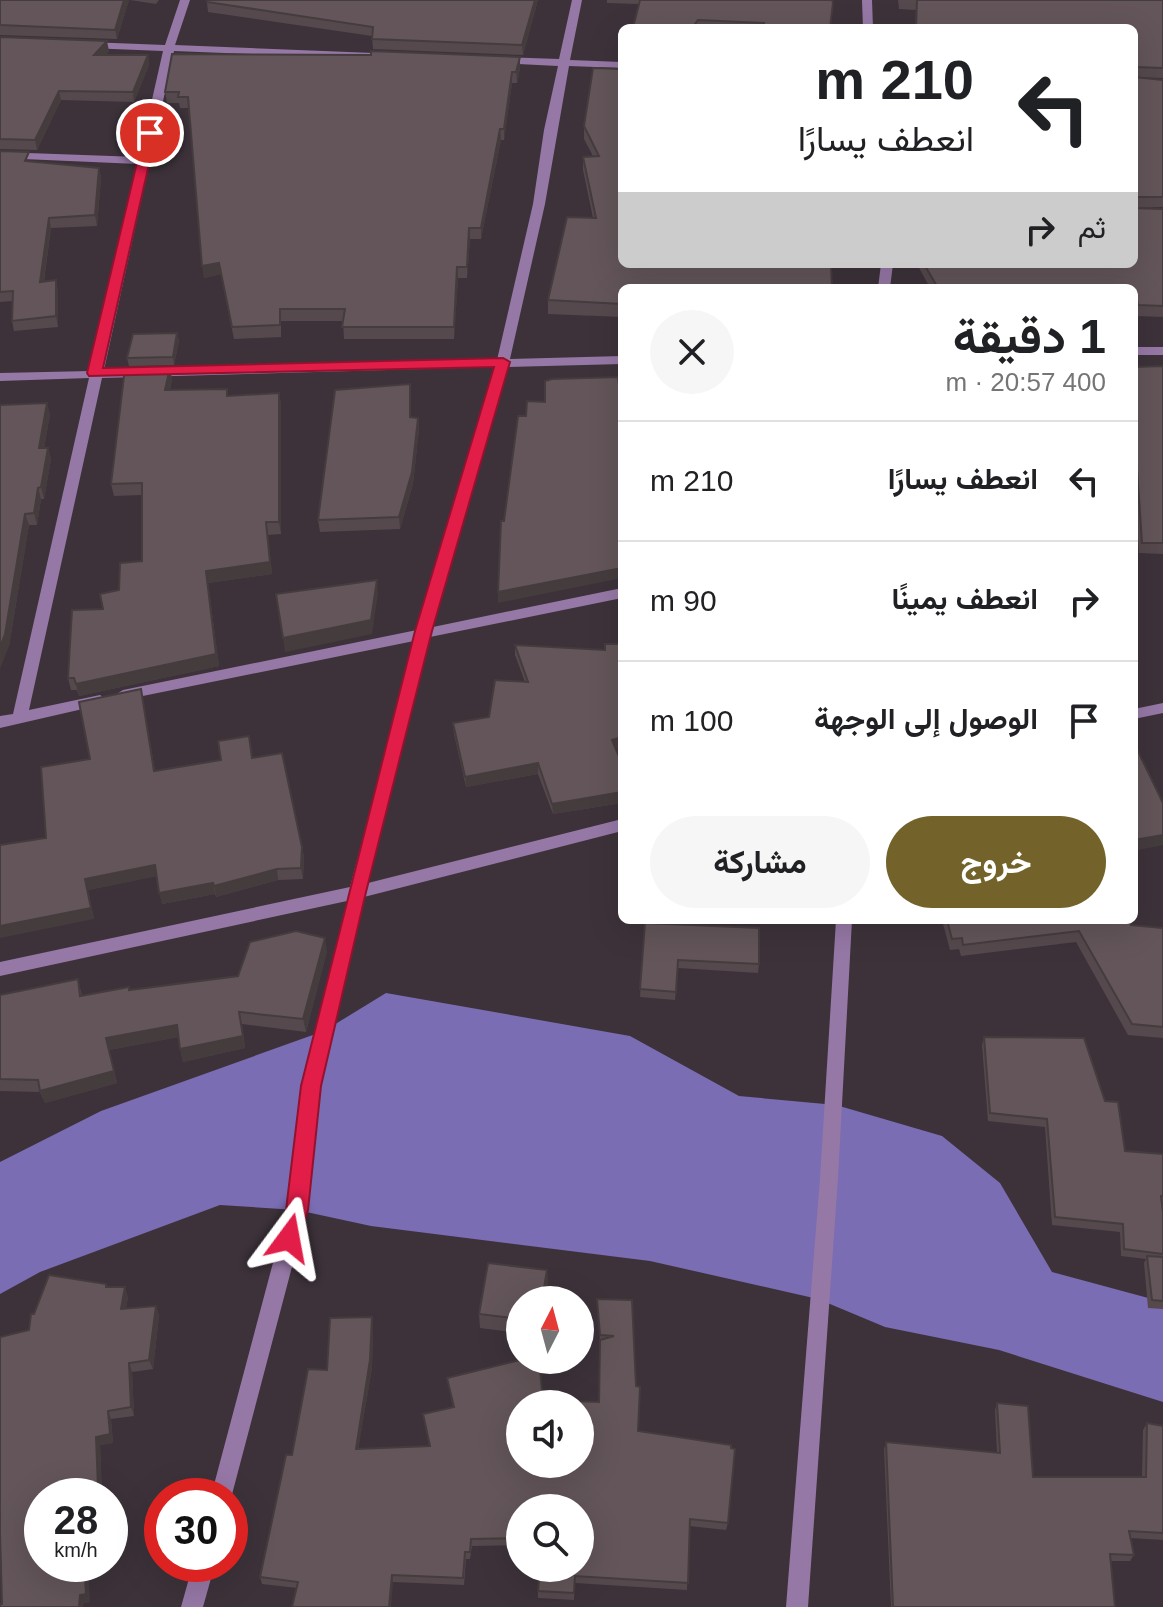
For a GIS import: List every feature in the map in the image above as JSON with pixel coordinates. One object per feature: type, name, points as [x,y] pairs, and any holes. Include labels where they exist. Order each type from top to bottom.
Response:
[{"type":"street","points":[[20,717],[169,49],[185,0]]},
{"type":"street","points":[[227,1478],[297,1210],[311,1086],[357,892],[424,631],[503,362],[539,204],[550,130],[577,0]]},
{"type":"street","points":[[867,0],[868,24]]},
{"type":"street","points":[[77,45],[391,56]]},
{"type":"street","points":[[486,59],[618,65]]},
{"type":"street","points":[[0,155],[144,161]]},
{"type":"street","points":[[1138,351],[1163,351]]},
{"type":"street","points":[[0,377],[618,360]]},
{"type":"street","points":[[0,722],[424,631],[618,594]]},
{"type":"street","points":[[1138,713],[1163,708]]},
{"type":"street","points":[[0,969],[357,892],[618,826]]},
{"type":"street","points":[[797,1607],[836,1105],[844,924]]},
{"type":"street","points":[[192,1607],[199,1582]]},
{"type":"shaded area","points":[[386,993],[630,1036],[739,1096],[836,1105],[942,1136],[1000,1183],[1052,1272],[1163,1302],[1163,1402],[999,1350],[885,1327],[818,1299],[650,1261],[371,1226],[297,1210],[220,1205],[40,1272],[0,1294],[0,1162],[101,1111],[324,1031]]},
{"type":"building","points":[[0,0],[124,0],[115,30],[0,25]]},
{"type":"building","points":[[207,0],[535,0],[522,45],[372,39],[373,27]]},
{"type":"building","points":[[640,0],[832,0],[833,3],[830,24],[698,20],[695,24],[634,24]]},
{"type":"building","points":[[917,0],[1163,0],[1163,68],[1138,67],[1138,24],[916,24]]},
{"type":"building","points":[[0,37],[107,41],[94,55],[148,55],[133,92],[59,91],[35,140],[0,139]]},
{"type":"building","points":[[371,51],[520,57],[516,72],[512,72],[504,129],[500,129],[481,228],[469,228],[467,267],[457,267],[454,327],[342,327],[345,309],[280,309],[280,325],[232,327],[219,263],[202,266],[188,97],[178,97],[179,92],[165,92],[172,54],[371,55]]},
{"type":"building","points":[[593,68],[618,69],[618,268],[831,268],[832,284],[618,284],[618,304],[548,300],[567,217],[596,218],[583,157],[599,156],[584,126]]},
{"type":"building","points":[[1138,77],[1163,80],[1163,197],[1138,197]]},
{"type":"building","points":[[0,151],[29,152],[25,161],[99,168],[95,215],[49,218],[40,282],[56,280],[56,316],[12,321],[13,291],[0,292]]},
{"type":"building","points":[[1138,208],[1163,209],[1163,306],[1138,305],[1138,284],[936,284],[926,268],[1138,268]]},
{"type":"building","points":[[177,333],[173,357],[127,358],[133,334]]},
{"type":"building","points":[[1163,366],[1163,543],[1142,543],[1138,484],[1138,367]]},
{"type":"building","points":[[170,367],[165,390],[227,389],[227,396],[279,393],[279,522],[266,522],[270,562],[206,571],[216,654],[76,684],[74,678],[68,678],[72,610],[103,609],[100,594],[119,590],[120,563],[142,561],[142,483],[111,484],[125,368]]},
{"type":"building","points":[[618,377],[618,569],[498,592],[501,521],[504,521],[518,416],[526,416],[527,401],[545,402],[545,381]]},
{"type":"building","points":[[410,384],[410,417],[418,418],[412,472],[399,517],[318,520],[335,390]]},
{"type":"building","points":[[47,403],[39,448],[48,448],[41,487],[38,488],[34,513],[25,514],[0,648],[0,405]]},
{"type":"building","points":[[377,580],[371,620],[283,638],[276,594]]},
{"type":"building","points":[[605,644],[618,644],[618,738],[612,740],[618,754],[618,793],[552,804],[538,763],[465,777],[453,723],[489,717],[495,680],[528,682],[515,645],[605,650]]},
{"type":"building","points":[[141,689],[154,771],[221,760],[218,741],[249,736],[252,758],[282,753],[302,847],[301,868],[277,869],[214,886],[213,883],[159,893],[155,865],[85,879],[91,908],[0,926],[0,845],[46,838],[41,767],[90,759],[79,702]]},
{"type":"building","points":[[1138,751],[1163,803],[1163,835],[1138,839]]},
{"type":"building","points":[[645,924],[759,928],[759,964],[678,960],[676,992],[640,989]]},
{"type":"building","points":[[948,924],[1130,924],[1163,928],[1163,1027],[1132,1024],[1079,931],[963,945],[962,938],[952,939]]},
{"type":"building","points":[[296,931],[325,938],[303,1019],[239,1012],[243,1036],[180,1049],[177,1025],[106,1038],[114,1071],[40,1091],[38,1080],[0,1079],[0,995],[78,979],[80,996],[129,987],[129,990],[238,976],[250,942]]},
{"type":"building","points":[[984,1037],[1084,1038],[1105,1101],[1118,1102],[1125,1151],[1163,1154],[1163,1254],[1124,1249],[1123,1224],[1055,1217],[1047,1119],[990,1113]]},
{"type":"building","points":[[1147,1256],[1163,1257],[1163,1301],[1152,1300]]},
{"type":"building","points":[[488,1263],[547,1270],[544,1286],[506,1286],[506,1317],[479,1314]]},
{"type":"building","points":[[49,1275],[106,1284],[106,1287],[125,1287],[121,1309],[156,1306],[149,1360],[129,1363],[131,1407],[108,1411],[110,1434],[96,1437],[98,1478],[24,1478],[24,1582],[85,1582],[86,1594],[80,1595],[79,1607],[0,1607],[0,1337],[29,1330],[31,1314],[34,1314]]},
{"type":"building","points":[[597,1299],[632,1300],[636,1386],[640,1387],[638,1431],[731,1445],[735,1449],[728,1523],[690,1519],[688,1583],[594,1577],[594,1494],[506,1494],[506,1538],[471,1539],[470,1552],[465,1552],[463,1578],[392,1575],[389,1607],[292,1607],[298,1582],[260,1577],[286,1455],[292,1455],[308,1369],[327,1370],[330,1318],[372,1317],[370,1360],[356,1449],[430,1446],[423,1414],[454,1407],[447,1378],[506,1363],[506,1374],[540,1374],[542,1390],[506,1390],[506,1478],[594,1478],[594,1402],[599,1402],[600,1340],[614,1336],[600,1335]]},
{"type":"building","points":[[997,1403],[1028,1406],[1033,1477],[1146,1477],[1147,1423],[1163,1426],[1163,1533],[1129,1531],[1134,1555],[1110,1554],[1115,1607],[893,1607],[886,1442],[1000,1453]]},
{"type":"building","points":[[539,1582],[575,1582],[574,1593],[538,1591]]},
{"type":"route","points":[[150,133],[95,373],[503,362],[424,631],[357,892],[311,1086],[297,1210],[289,1238]]}]
